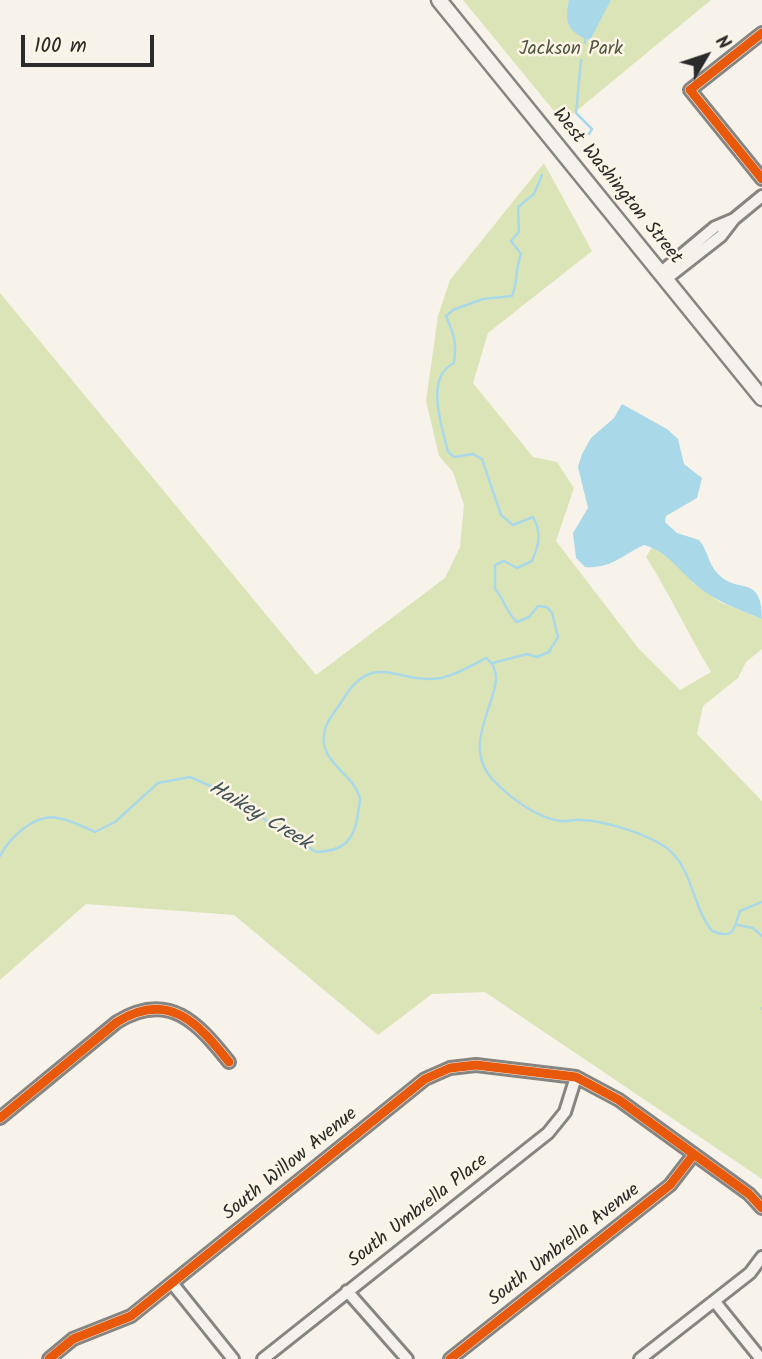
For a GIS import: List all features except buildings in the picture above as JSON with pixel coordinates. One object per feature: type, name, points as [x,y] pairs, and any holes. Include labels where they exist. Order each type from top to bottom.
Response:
[{"type":"main road","name":"West Washington Street","points":[[439,0],[762,398]]},
{"type":"street","points":[[762,33],[690,90],[762,179]]},
{"type":"street","points":[[663,276],[715,227],[734,219],[762,196]]},
{"type":"street","points":[[0,1118],[117,1022],[145,1010],[170,1011],[190,1020],[229,1062]]},
{"type":"street","name":"South Willow Avenue","points":[[48,1359],[73,1339],[131,1316],[318,1164],[438,1072],[476,1065],[576,1077]]},
{"type":"street","points":[[576,1077],[619,1100],[749,1194],[762,1208]]},
{"type":"street","name":"South Umbrella Place","points":[[263,1359],[553,1128],[565,1112],[576,1077]]},
{"type":"street","name":"South Umbrella Avenue","points":[[450,1359],[670,1185],[694,1154]]},
{"type":"street","points":[[640,1359],[715,1302],[750,1273],[762,1258]]},
{"type":"street","points":[[172,1283],[233,1359]]},
{"type":"street","points":[[347,1291],[407,1359]]},
{"type":"street","points":[[715,1302],[761,1359]]},
{"type":"green space","name":"Jackson Park","points":[[463,0],[711,0],[563,122]]},
{"type":"green space","points":[[544,163],[592,251],[488,333],[473,383],[533,457],[557,462],[574,488],[556,541],[639,649],[680,690],[711,672],[646,557],[652,547],[681,567],[693,583],[720,602],[762,619],[762,649],[746,662],[738,678],[703,706],[697,734],[762,801],[762,1179],[485,992],[432,994],[378,1035],[234,915],[86,904],[0,980],[0,293],[316,675],[445,578],[460,547],[464,505],[453,472],[439,456],[426,401],[438,316],[450,280]]},
{"type":"water","points":[[569,0],[611,0],[590,40],[577,34],[569,26]]},
{"type":"water","points":[[622,404],[667,429],[678,439],[684,464],[702,478],[697,498],[666,516],[665,522],[677,533],[699,540],[718,574],[726,580],[753,590],[761,605],[762,619],[710,595],[665,556],[644,545],[602,566],[585,567],[576,558],[573,533],[588,508],[578,467],[591,438],[614,418]]},
{"type":"waterway","points":[[585,38],[585,43]]},
{"type":"waterway","name":"Haikey Creek","points":[[581,60],[576,113],[592,129],[589,134]]},
{"type":"waterway","name":"Haikey Creek","points":[[493,663],[527,654],[537,657],[549,652],[558,637],[552,613],[547,607],[538,606],[529,617],[517,622],[495,589],[495,565],[504,561],[517,568],[532,561],[538,544],[538,528],[533,517],[513,525],[501,515],[482,459],[473,454],[454,457],[448,452],[439,416],[437,391],[440,379],[445,370],[454,363],[455,356],[454,339],[446,316],[453,310],[483,299],[512,296],[521,254],[511,241],[519,232],[518,207],[534,194],[542,175]]},
{"type":"waterway","name":"Haikey Creek","points":[[0,856],[16,835],[41,819],[63,819],[95,832],[115,822],[158,783],[190,777],[215,788],[316,852],[341,847],[354,831],[360,799],[357,790],[326,751],[324,741],[330,718],[354,685],[365,676],[376,672],[425,679],[441,678],[486,658],[494,669],[496,681],[482,729],[480,746],[483,763],[493,780],[507,793],[524,806],[551,819],[592,821],[614,826],[638,833],[667,848],[682,866],[705,921],[712,931],[730,933],[740,911],[762,902]]},
{"type":"waterway","points":[[738,925],[753,928],[762,936]]},
{"type":"cycle path","points":[[762,33],[690,90],[762,179]]},
{"type":"cycle path","points":[[0,1118],[117,1022],[135,1013],[152,1009],[181,1015],[206,1035],[229,1062]]},
{"type":"cycle path","points":[[49,1359],[73,1339],[131,1316],[425,1079],[450,1068],[476,1065],[576,1077],[619,1100],[749,1194],[762,1208]]},
{"type":"cycle path","points":[[450,1359],[670,1185],[694,1154]]}]
